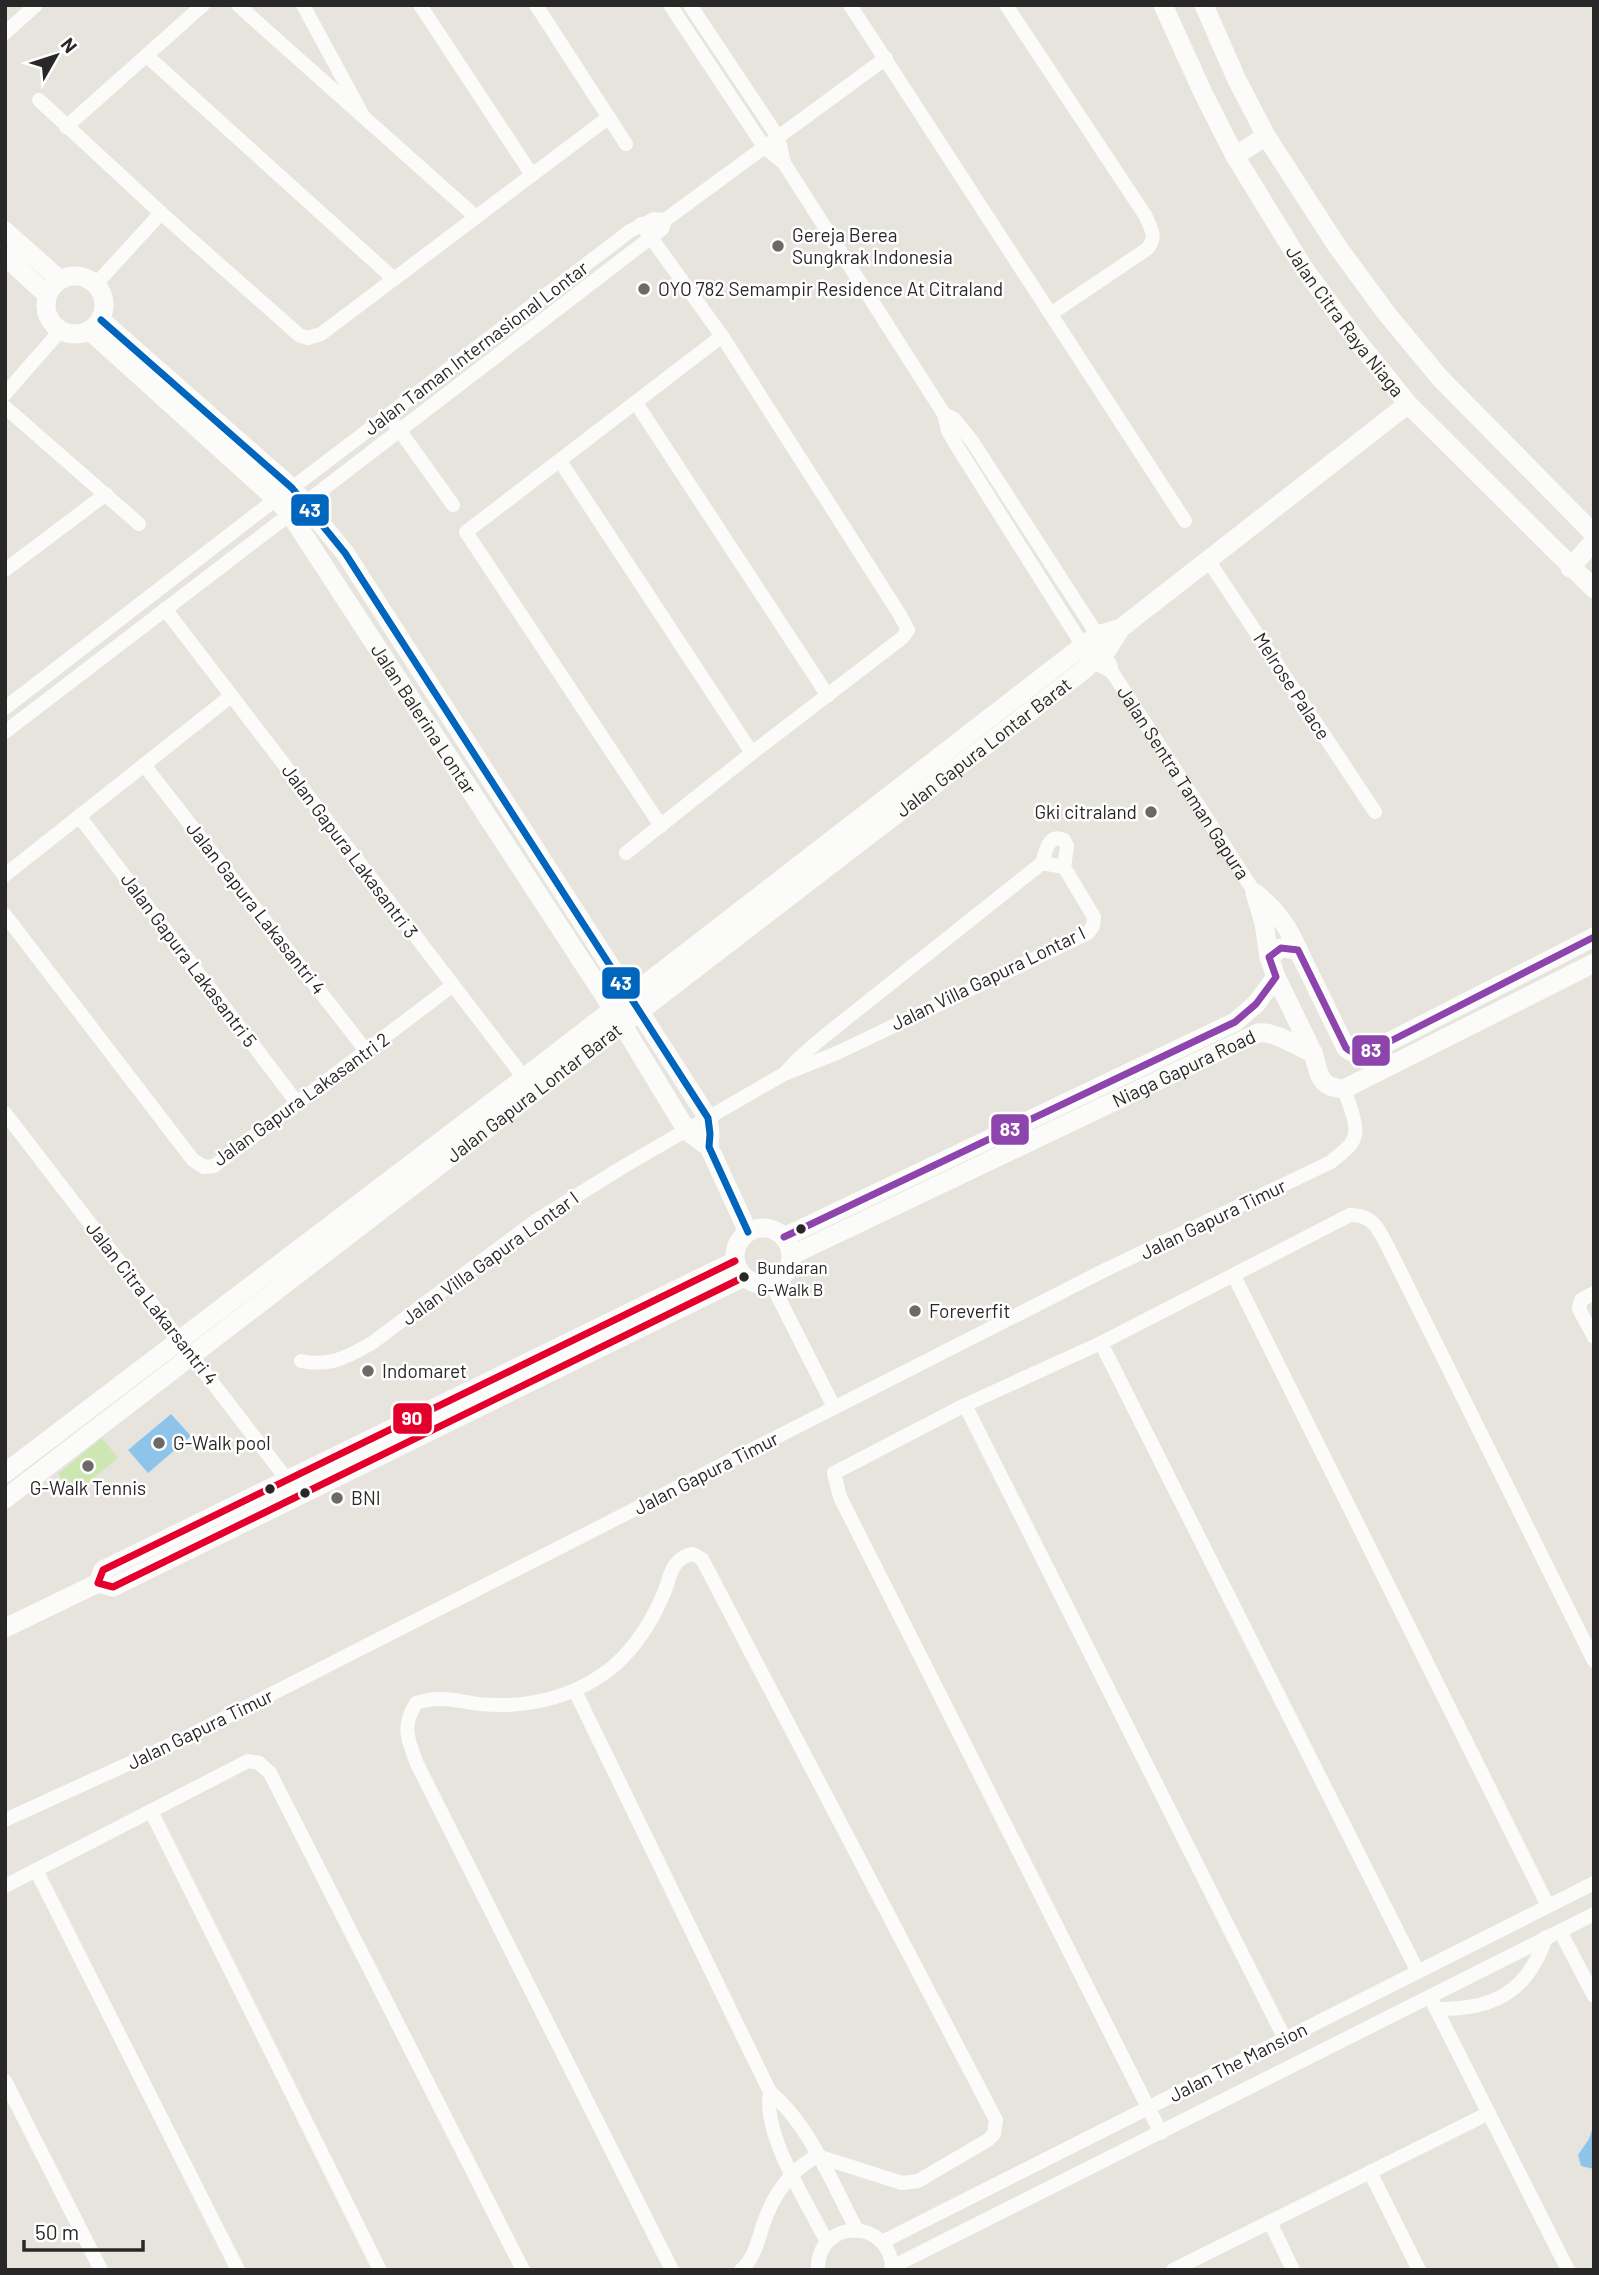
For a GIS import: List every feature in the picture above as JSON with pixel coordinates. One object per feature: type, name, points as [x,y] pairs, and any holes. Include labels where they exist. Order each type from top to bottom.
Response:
[{"type":"street","points":[[5,33],[36,5]]},
{"type":"street","points":[[66,127],[204,5]]},
{"type":"street","points":[[238,5],[366,122],[476,217]]},
{"type":"street","points":[[303,5],[366,122]]},
{"type":"street","points":[[420,5],[532,175]]},
{"type":"street","points":[[536,5],[626,144]]},
{"type":"street","points":[[670,5],[764,147],[784,163]]},
{"type":"street","points":[[690,5],[778,137],[784,163]]},
{"type":"street","points":[[850,5],[1185,521]]},
{"type":"street","points":[[1006,5],[1145,215],[1154,235],[1153,243],[1147,249],[1052,313]]},
{"type":"street","name":"Jalan Citra Raya Niaga","points":[[1163,5],[1235,156],[1303,267],[1408,404],[1594,589]]},
{"type":"street","name":"Jalan Citra Raya Niaga","points":[[1204,5],[1236,78],[1266,136],[1337,246],[1387,314],[1440,378],[1594,534]]},
{"type":"street","points":[[146,56],[394,279]]},
{"type":"street","name":"Jalan Taman Internasional Lontar","points":[[5,708],[88,644],[291,501],[399,430],[662,229],[664,220],[886,58]]},
{"type":"street","points":[[39,100],[302,337],[308,338],[321,334],[609,117]]},
{"type":"street","points":[[1235,156],[1266,136]]},
{"type":"street","name":"Jalan Sentra Taman Gapura","points":[[784,163],[944,414],[953,439],[1099,653],[1255,893],[1264,922],[1269,957]]},
{"type":"street","points":[[96,284],[161,212]]},
{"type":"street","name":"Jalan Taman Internasional Lontar","points":[[5,732],[165,609],[388,414],[641,224],[654,219],[664,220]]},
{"type":"street","points":[[626,853],[907,634],[907,627],[722,336],[641,224]]},
{"type":"street","points":[[5,231],[54,287]]},
{"type":"street","points":[[5,256],[54,287]]},
{"type":"street","points":[[79,276],[96,284],[103,295],[105,308],[95,326],[74,335],[60,331],[52,324],[47,315],[54,287],[79,276]]},
{"type":"street","points":[[571,276],[583,290]]},
{"type":"street","name":"Jalan Balerina Lontar","points":[[95,326],[345,552],[708,1118],[709,1147]]},
{"type":"street","points":[[5,394],[60,331]]},
{"type":"street","points":[[661,825],[466,531],[722,336]]},
{"type":"street","points":[[636,403],[828,696]]},
{"type":"street","name":"Jalan Gapura Lontar Barat","points":[[5,1499],[193,1356],[617,1017],[1099,653],[1121,628],[1408,404]]},
{"type":"street","points":[[5,407],[139,524]]},
{"type":"street","points":[[388,414],[453,505]]},
{"type":"street","points":[[560,461],[752,753]]},
{"type":"street","points":[[5,570],[106,494]]},
{"type":"street","name":"Jalan Balerina Lontar","points":[[291,501],[344,596],[617,1017],[687,1130],[709,1147],[748,1232]]},
{"type":"street","points":[[1570,568],[1594,541]]},
{"type":"street","name":"Melrose Palace","points":[[1208,560],[1375,812]]},
{"type":"street","points":[[344,596],[365,583]]},
{"type":"street","name":"Jalan Gapura Lakasantri 3","points":[[165,609],[530,1085]]},
{"type":"street","points":[[88,644],[100,659]]},
{"type":"street","points":[[5,875],[231,696]]},
{"type":"street","name":"Jalan Gapura Lakasantri 4","points":[[144,765],[367,1052]]},
{"type":"street","name":"Jalan Gapura Lakasantri 5","points":[[79,816],[298,1104]]},
{"type":"street","name":"Jalan Villa Gapura Lontar I","points":[[301,1361],[324,1364],[349,1356],[372,1343],[534,1222],[578,1193],[784,1074],[826,1058],[1088,933],[1093,926],[1094,917],[1064,867],[1067,846],[1064,840],[1054,838],[1048,843],[1042,863],[822,1038],[784,1074]]},
{"type":"street","points":[[1042,863],[1064,867]]},
{"type":"street","name":"Jalan Sentra Taman Gapura","points":[[1255,893],[1273,908],[1289,928],[1298,950]]},
{"type":"street","name":"Jalan Gapura Lakasantri 2","points":[[5,915],[199,1165],[214,1166],[453,985]]},
{"type":"street","points":[[1594,937],[1375,1049],[1360,1054],[1352,1054],[1346,1048],[1298,950],[1281,948],[1269,957],[1313,1053],[1322,1082],[1330,1088],[1344,1088],[1594,963]]},
{"type":"street","name":"Niaga Gapura Road","points":[[788,1246],[1235,1022],[1255,1004],[1276,977]]},
{"type":"street","name":"Niaga Gapura Road","points":[[788,1246],[1258,1033],[1269,1032],[1313,1053]]},
{"type":"street","name":"Jalan Gapura Lontar Barat","points":[[5,1473],[180,1339],[530,1085]]},
{"type":"street","name":"Jalan Gapura Timur","points":[[5,1820],[187,1737],[1105,1270],[1331,1162],[1355,1137],[1344,1088]]},
{"type":"street","name":"Jalan Citra Lakarsantri 4","points":[[5,1113],[293,1488]]},
{"type":"street","points":[[1161,2133],[835,1484],[834,1473],[965,1405],[1101,1343],[1350,1215],[1361,1215],[1372,1220],[1594,1661]]},
{"type":"street","points":[[767,1228],[788,1246],[786,1273],[771,1283],[762,1284],[740,1269],[737,1244],[748,1232],[767,1228]]},
{"type":"street","points":[[5,1628],[740,1269]]},
{"type":"street","points":[[1234,1276],[1548,1906]]},
{"type":"street","points":[[771,1283],[834,1407]]},
{"type":"street","points":[[1594,1293],[1581,1300],[1580,1309],[1594,1337]]},
{"type":"street","points":[[1101,1343],[1418,1972]]},
{"type":"street","points":[[965,1405],[1285,2039]]},
{"type":"street","points":[[672,2270],[417,1764],[406,1729],[408,1717],[416,1703],[429,1699],[447,1698],[475,1704],[517,1705],[540,1702],[575,1691],[614,1666],[634,1645],[651,1621],[676,1563],[687,1555],[698,1555],[996,2120],[994,2134],[988,2140],[918,2181],[910,2183],[894,2182],[817,2156]]},
{"type":"street","points":[[575,1691],[769,2092],[781,2101],[804,2130],[857,2230]]},
{"type":"street","points":[[5,1886],[248,1761],[259,1763],[270,1773],[523,2270]]},
{"type":"street","points":[[151,1811],[380,2270]]},
{"type":"street","points":[[36,1870],[238,2270]]},
{"type":"street","name":"Jalan The Mansion","points":[[882,2242],[1594,1883]]},
{"type":"street","name":"Jalan The Mansion","points":[[892,2268],[1161,2133],[1434,2003],[1553,1934],[1594,1914]]},
{"type":"street","points":[[1434,2003],[1475,2008],[1492,2003],[1507,1994],[1532,1970],[1553,1934],[1594,1996]]},
{"type":"street","points":[[1434,2003],[1568,2270]]},
{"type":"street","points":[[5,2081],[101,2270]]},
{"type":"street","points":[[769,2092],[768,2111],[776,2138],[827,2242]]},
{"type":"street","points":[[1173,2270],[1489,2113]]},
{"type":"street","points":[[741,2270],[758,2244],[772,2202],[792,2174],[817,2156]]},
{"type":"street","points":[[1370,2172],[1419,2270]]},
{"type":"street","points":[[1270,2222],[1293,2270]]},
{"type":"street","points":[[818,2270],[821,2251],[827,2242],[846,2231],[857,2230],[875,2236],[882,2242],[890,2253],[892,2268]]},
{"type":"green space","name":"G-Walk Tennis","points":[[102,1438],[118,1458],[74,1494],[58,1474]]},
{"type":"water","name":"G-Walk pool","points":[[171,1414],[191,1436],[148,1473],[128,1450]]},
{"type":"water","points":[[1594,2124],[1594,2169],[1581,2166],[1578,2155],[1589,2139]]},
{"type":"transit line","name":"43","points":[[101,320],[292,488],[345,553],[708,1118],[709,1147],[748,1232]]},
{"type":"transit line","name":"83","points":[[784,1237],[1235,1022],[1256,1004],[1276,977],[1269,957],[1281,948],[1298,950],[1346,1048],[1353,1053],[1360,1053],[1375,1049],[1594,937]]},
{"type":"transit line","name":"90","points":[[735,1261],[103,1570],[98,1583],[113,1587],[744,1277]]},
{"type":"place","name":"Gereja Berea Sungkrak Indonesia","points":[[778,246]]},
{"type":"place","name":"OYO 782 Semampir Residence At Citraland","points":[[644,289]]},
{"type":"place","name":"Gki citraland","points":[[1151,812]]},
{"type":"place","name":"Bundaran G-Walk B","points":[[744,1277]]},
{"type":"place","name":"Foreverfit","points":[[915,1311]]},
{"type":"place","name":"Indomaret","points":[[368,1371]]},
{"type":"place","name":"G-Walk pool","points":[[159,1443]]},
{"type":"place","name":"G-Walk Tennis","points":[[88,1466]]},
{"type":"place","name":"BNI","points":[[337,1498]]}]
